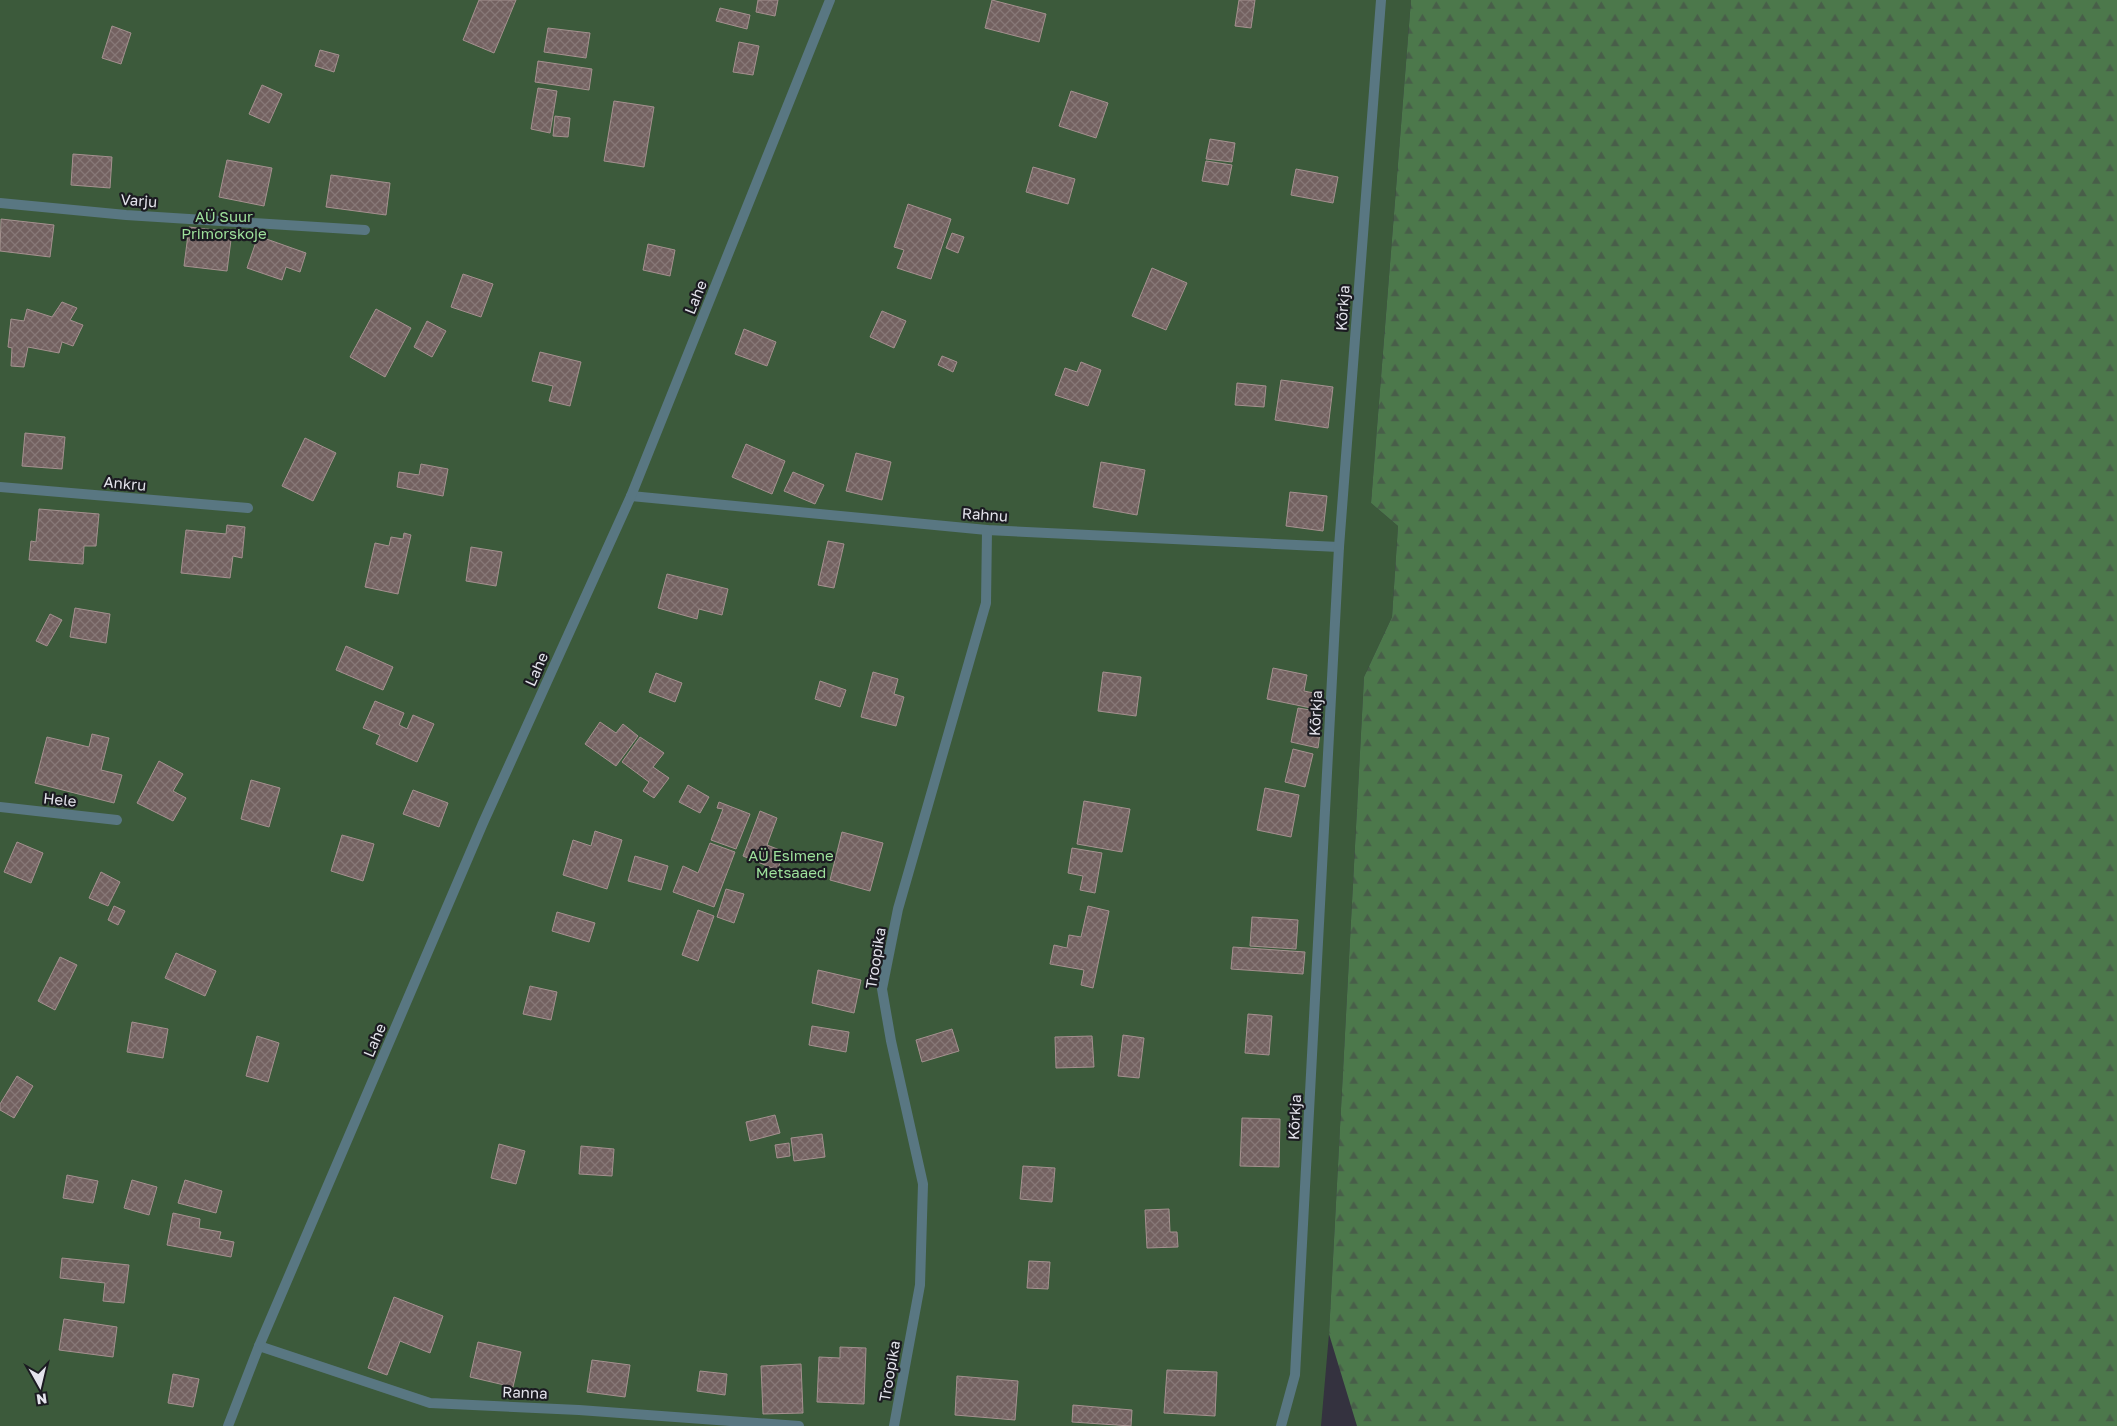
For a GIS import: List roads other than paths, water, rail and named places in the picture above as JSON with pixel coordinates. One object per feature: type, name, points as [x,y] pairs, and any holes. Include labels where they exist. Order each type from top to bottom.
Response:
[{"type":"street","name":"Lahe","points":[[228,1426],[259,1346],[483,823],[631,496],[830,0]]},
{"type":"street","name":"Kõrkja","points":[[1281,1426],[1295,1375],[1339,546],[1381,0]]},
{"type":"street","name":"Varju","points":[[0,203],[126,215],[365,230]]},
{"type":"street","name":"Ankru","points":[[0,487],[248,508]]},
{"type":"street","name":"Rahnu","points":[[631,496],[987,530],[1339,546]]},
{"type":"street","name":"Troopika","points":[[894,1426],[920,1284],[923,1184],[891,1041],[882,989],[898,908],[986,604],[987,530]]},
{"type":"street","name":"Hele","points":[[0,807],[116,820]]},
{"type":"street","name":"Ranna","points":[[259,1346],[430,1403],[578,1410],[799,1426]]},
{"type":"park label","name":"AÜ Suur Primorskoje","points":[[224,224]]},
{"type":"park label","name":"AÜ Esimene Metsaaed","points":[[791,864]]}]
